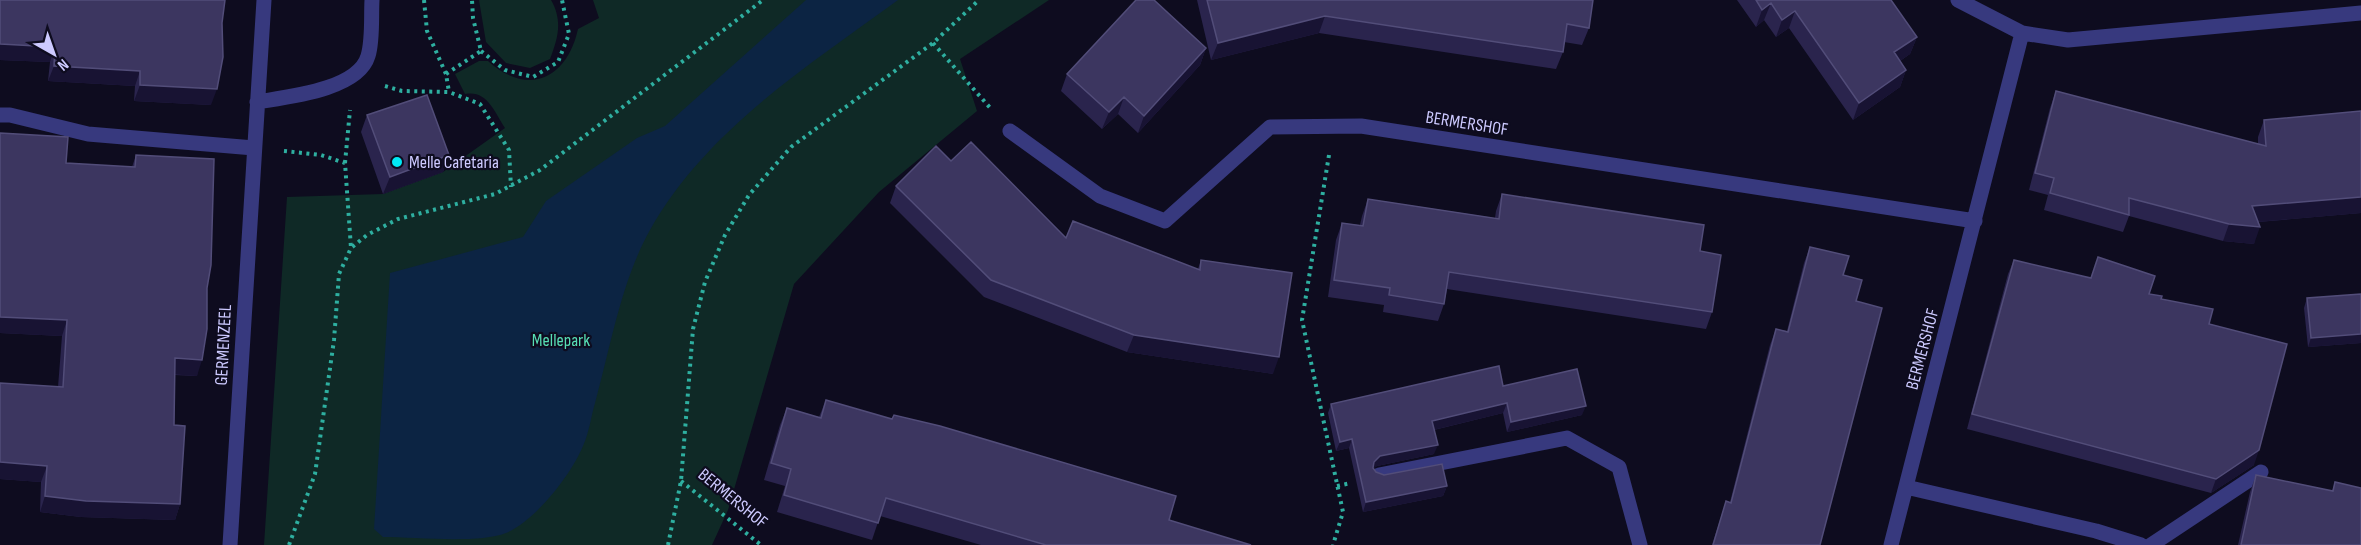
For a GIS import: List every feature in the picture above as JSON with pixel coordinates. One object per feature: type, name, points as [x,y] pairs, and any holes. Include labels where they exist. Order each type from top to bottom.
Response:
[{"type":"street","name":"GERMENZEEL","points":[[230,545],[264,0]]},
{"type":"street","points":[[257,102],[316,92],[353,76],[368,57],[372,0]]},
{"type":"street","points":[[1958,0],[2022,33],[2068,40],[2350,9]]},
{"type":"street","name":"BERMERSHOF","points":[[1891,545],[2022,33]]},
{"type":"street","points":[[0,115],[10,115],[88,134],[254,148]]},
{"type":"street","name":"BERMERSHOF","points":[[1010,131],[1100,196],[1165,221],[1270,127],[1361,126],[1975,221]]},
{"type":"street","points":[[1379,476],[1567,438],[1619,466],[1641,545]]},
{"type":"street","points":[[2151,545],[2261,472]]},
{"type":"street","points":[[1906,487],[2096,531],[2142,545]]},
{"type":"path","points":[[424,0],[427,31],[446,74],[449,92]]},
{"type":"path","points":[[472,0],[473,18],[481,51],[505,70],[533,77],[558,62],[569,34],[562,0]]},
{"type":"path","points":[[289,545],[315,474],[334,340],[339,274],[351,248],[367,235],[398,219],[495,194],[540,170],[617,114],[763,0]]},
{"type":"path","points":[[668,545],[681,481],[693,329],[705,282],[725,235],[749,195],[791,147],[933,43],[979,0]]},
{"type":"path","points":[[933,43],[984,100]]},
{"type":"path","points":[[446,74],[481,51]]},
{"type":"path","points":[[351,248],[345,163],[353,76],[402,91],[449,92],[480,104],[509,150],[511,187]]},
{"type":"path","points":[[1333,545],[1343,512],[1302,320],[1334,126]]},
{"type":"path","points":[[254,148],[321,155],[345,163]]},
{"type":"path","name":"BERMERSHOF","points":[[681,481],[761,545]]},
{"type":"green space","points":[[479,0],[551,0],[557,15],[558,30],[550,59],[530,68],[506,63],[486,42]]},
{"type":"green space","name":"Mellepark","points":[[593,0],[1049,0],[960,59],[977,111],[879,192],[794,284],[728,510],[712,545],[264,545],[287,197],[383,194],[443,172],[505,128],[489,103],[479,95],[465,94],[455,74],[479,61],[488,61],[503,72],[517,78],[531,80],[544,77],[555,71],[565,60],[573,46],[578,29],[599,18]]},
{"type":"water","points":[[806,0],[898,0],[761,102],[700,161],[673,194],[650,230],[631,271],[583,446],[570,470],[551,496],[517,527],[494,536],[463,539],[383,537],[374,529],[390,273],[523,237],[546,201],[637,138],[665,126]]},
{"type":"building","points":[[0,0],[225,0],[222,23],[223,57],[217,89],[140,85],[140,71],[54,66],[55,47],[0,44]]},
{"type":"building","points":[[1136,0],[1154,0],[1206,48],[1144,116],[1124,97],[1109,112],[1067,74]]},
{"type":"building","points":[[1207,0],[1593,0],[1589,28],[1567,24],[1563,52],[1325,16],[1218,43]]},
{"type":"building","points":[[1756,0],[1891,0],[1917,37],[1894,52],[1906,70],[1859,103],[1795,11],[1782,20],[1771,3],[1762,10]]},
{"type":"building","points":[[2056,91],[2266,146],[2264,120],[2361,111],[2361,197],[2252,206],[2260,227],[2229,224],[2129,198],[2129,215],[2050,193],[2054,178],[2035,173]]},
{"type":"building","points":[[427,95],[449,155],[390,177],[367,115]]},
{"type":"building","points":[[0,133],[68,137],[66,163],[135,167],[136,155],[214,159],[211,265],[207,288],[207,329],[202,360],[175,358],[174,425],[185,426],[180,504],[86,501],[45,496],[47,466],[0,462],[0,383],[63,387],[67,320],[0,317]]},
{"type":"building","points":[[971,142],[1066,238],[1073,221],[1200,270],[1201,260],[1292,273],[1279,357],[1134,335],[991,280],[896,186],[936,146],[951,161]]},
{"type":"building","points":[[1502,194],[1704,225],[1700,251],[1721,255],[1712,312],[1449,272],[1444,304],[1389,295],[1390,288],[1334,280],[1342,223],[1363,226],[1368,199],[1499,219]]},
{"type":"building","points":[[1810,247],[1849,256],[1843,275],[1862,280],[1856,301],[1882,308],[1820,545],[1713,545],[1726,501],[1731,503],[1776,329],[1788,332]]},
{"type":"building","points":[[2098,257],[2155,276],[2149,294],[2162,296],[2161,299],[2213,309],[2209,324],[2287,344],[2259,450],[2216,479],[1972,414],[2014,260],[2091,278]]},
{"type":"building","points":[[2361,294],[2361,334],[2311,338],[2307,298]]},
{"type":"building","points":[[1499,366],[1503,386],[1577,369],[1586,406],[1511,422],[1507,403],[1432,421],[1438,445],[1380,456],[1374,462],[1373,468],[1384,475],[1442,464],[1447,486],[1366,502],[1352,439],[1340,442],[1331,404]]},
{"type":"building","points":[[826,400],[892,419],[894,415],[940,426],[1176,496],[1169,520],[1251,545],[1046,545],[886,498],[878,523],[784,495],[791,469],[771,463],[787,408],[821,418]]},
{"type":"building","points":[[2256,475],[2333,491],[2335,482],[2361,488],[2361,545],[2241,545]]},
{"type":"place","name":"Melle Cafetaria","points":[[397,162]]}]
